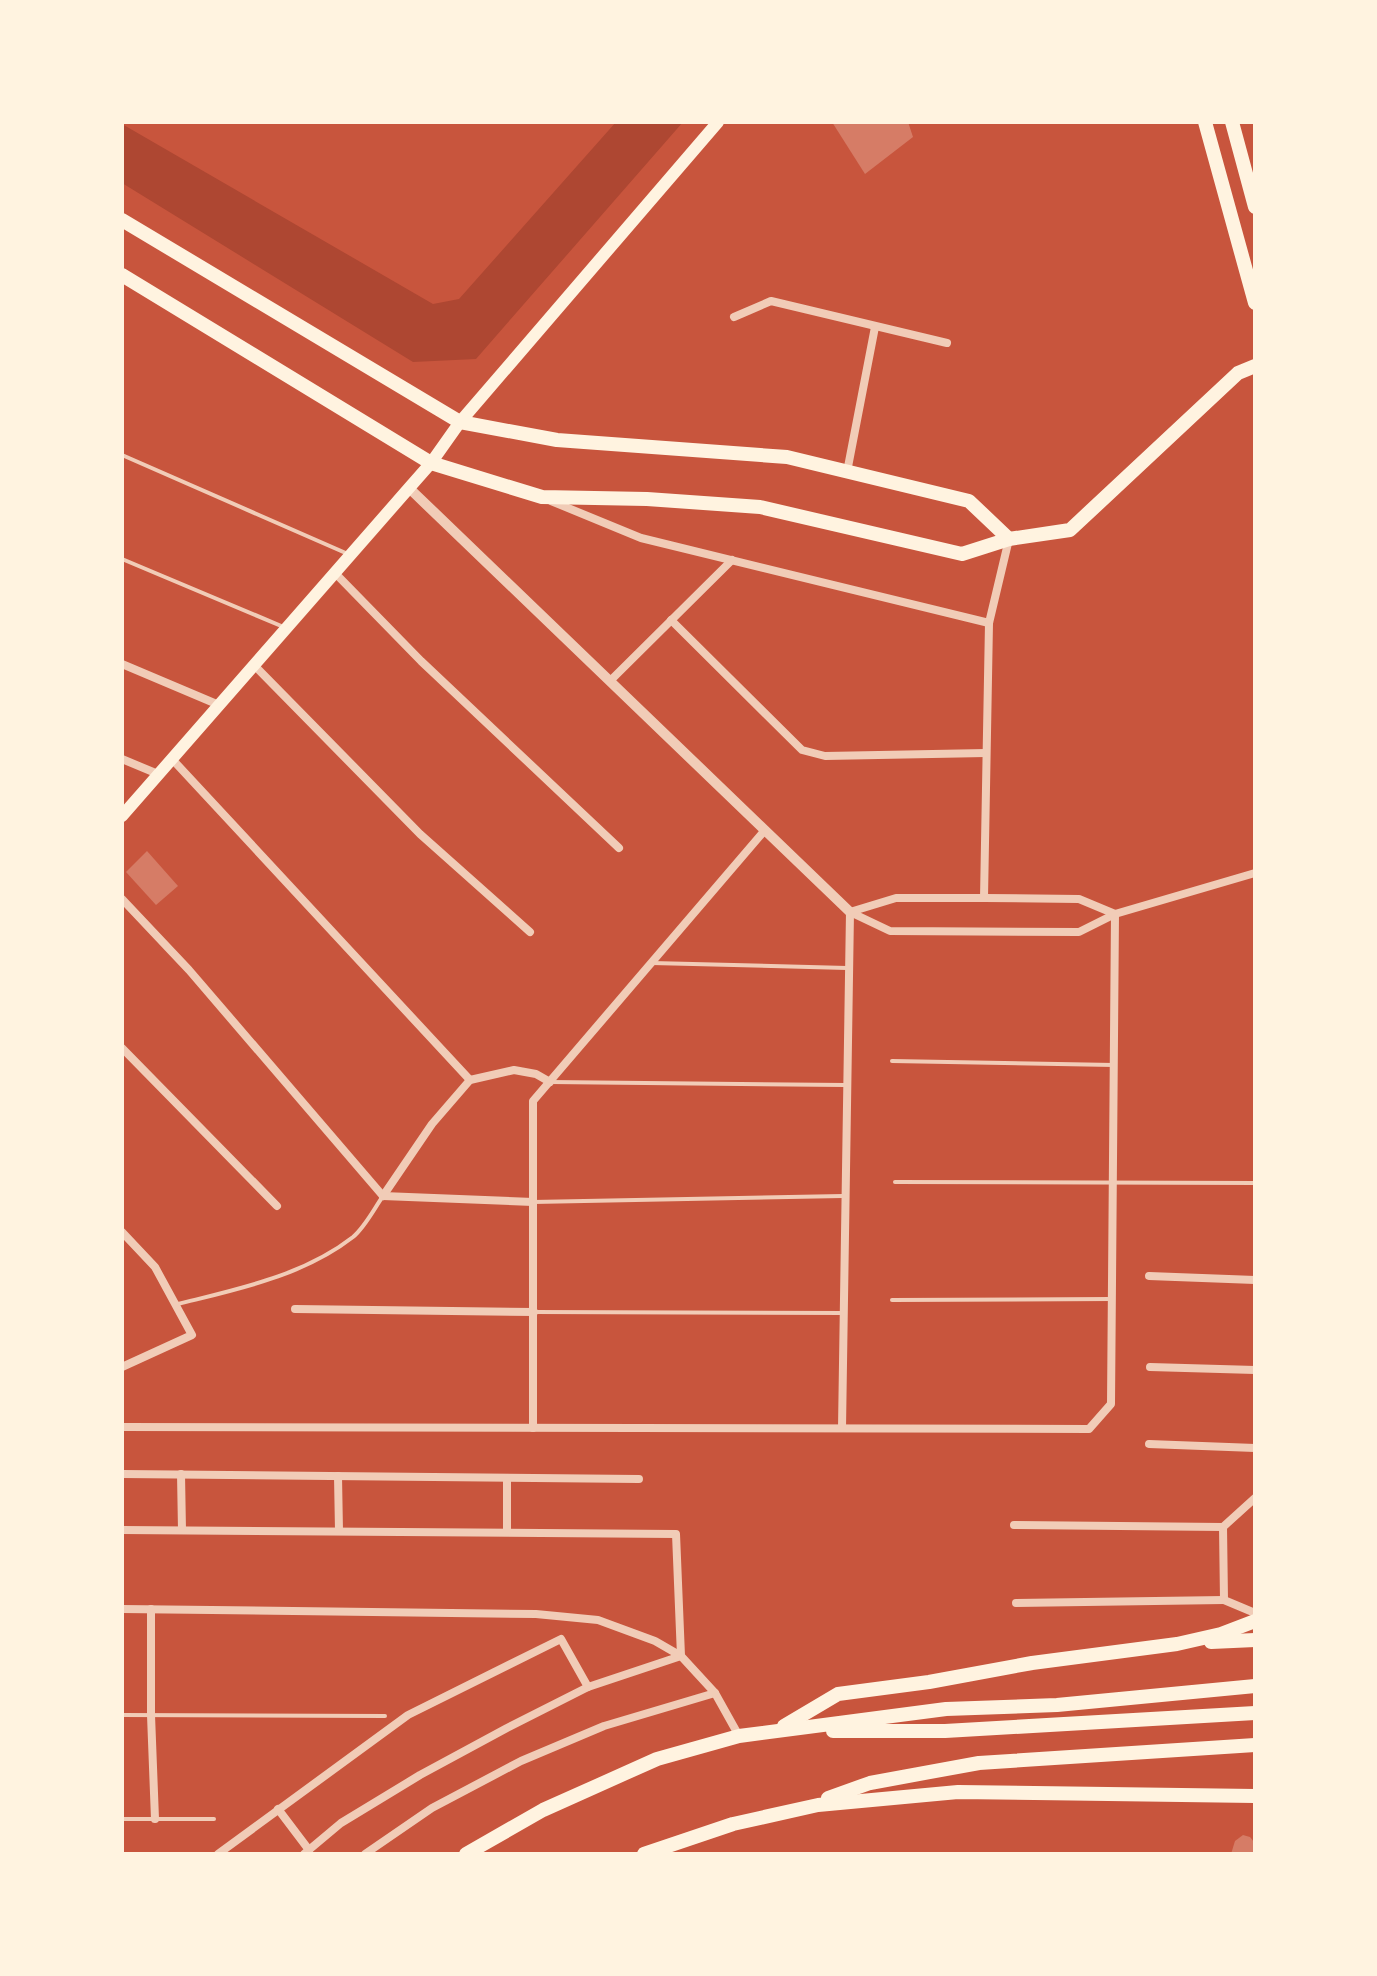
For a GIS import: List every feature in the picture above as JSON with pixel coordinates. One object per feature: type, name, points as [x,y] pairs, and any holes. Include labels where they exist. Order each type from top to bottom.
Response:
[{"type":"main road","points":[[122,816],[431,463],[460,422],[718,122]]},
{"type":"main road","points":[[1205,122],[1255,303]]},
{"type":"main road","points":[[1232,122],[1255,207]]},
{"type":"main road","points":[[122,220],[460,422],[557,440],[787,457],[969,501],[1009,539]]},
{"type":"main road","points":[[122,275],[431,463],[542,497],[647,499],[760,507],[962,554],[1009,539],[1070,530],[1238,373],[1255,366]]},
{"type":"main road","points":[[1177,1644],[1221,1634],[1255,1621]]},
{"type":"main road","points":[[776,1730],[838,1694],[1177,1644],[1255,1640]]},
{"type":"main road","points":[[466,1854],[543,1810],[657,1759],[739,1736],[946,1709],[1057,1705],[1255,1686]]},
{"type":"main road","points":[[776,1730],[945,1731],[1255,1713]]},
{"type":"main road","points":[[786,1812],[870,1783],[979,1763],[1255,1745]]},
{"type":"main road","points":[[644,1854],[733,1824],[818,1805],[958,1792],[1251,1798]]},
{"type":"street","points":[[734,317],[771,301],[947,343]]},
{"type":"street","points":[[847,472],[875,327]]},
{"type":"street","points":[[409,488],[850,912],[890,931],[1079,932],[1115,914],[1255,873]]},
{"type":"street","points":[[542,497],[641,538],[989,623]]},
{"type":"street","points":[[984,898],[989,623],[1009,539]]},
{"type":"street","points":[[610,681],[732,560]]},
{"type":"street","points":[[335,573],[421,661],[619,848]]},
{"type":"street","points":[[671,620],[802,750],[825,756],[986,753]]},
{"type":"street","points":[[122,664],[219,705]]},
{"type":"street","points":[[254,665],[420,834],[530,932]]},
{"type":"street","points":[[122,759],[158,774]]},
{"type":"street","points":[[172,759],[470,1080]]},
{"type":"street","points":[[533,1428],[533,1101],[765,830]]},
{"type":"street","points":[[850,912],[896,898],[984,898],[1079,899],[1115,914]]},
{"type":"street","points":[[122,899],[189,970],[383,1196],[533,1202]]},
{"type":"street","points":[[842,1428],[850,912]]},
{"type":"street","points":[[122,1427],[1089,1429],[1111,1404],[1115,914]]},
{"type":"street","points":[[122,1048],[277,1206]]},
{"type":"street","points":[[383,1196],[432,1124],[470,1080],[514,1070],[536,1074],[550,1082]]},
{"type":"street","points":[[122,1232],[155,1267],[192,1335],[122,1367]]},
{"type":"street","points":[[1149,1276],[1255,1280]]},
{"type":"street","points":[[295,1309],[534,1312]]},
{"type":"street","points":[[1150,1367],[1255,1370]]},
{"type":"street","points":[[1149,1444],[1255,1448]]},
{"type":"street","points":[[122,1474],[639,1479]]},
{"type":"street","points":[[181,1474],[182,1530]]},
{"type":"street","points":[[338,1476],[339,1531]]},
{"type":"street","points":[[507,1478],[507,1532]]},
{"type":"street","points":[[1014,1525],[1223,1527],[1255,1498]]},
{"type":"street","points":[[1223,1527],[1224,1600]]},
{"type":"street","points":[[122,1530],[676,1534],[681,1656]]},
{"type":"street","points":[[1016,1603],[1224,1600],[1255,1613]]},
{"type":"street","points":[[122,1609],[536,1614],[598,1620],[655,1641],[681,1656],[715,1693],[739,1736]]},
{"type":"street","points":[[151,1609],[155,1819]]},
{"type":"street","points":[[218,1854],[408,1715],[561,1639],[588,1687]]},
{"type":"street","points":[[278,1809],[307,1852],[341,1823],[420,1775],[588,1687],[681,1656]]},
{"type":"street","points":[[365,1854],[432,1808],[521,1761],[604,1726],[715,1693]]},
{"type":"lane","points":[[122,455],[350,555]]},
{"type":"lane","points":[[122,559],[287,628]]},
{"type":"lane","points":[[651,963],[850,968]]},
{"type":"lane","points":[[892,1061],[1114,1065]]},
{"type":"lane","points":[[550,1082],[848,1085]]},
{"type":"lane","points":[[895,1182],[1255,1183]]},
{"type":"lane","points":[[176,1305],[260,1283],[316,1260],[355,1235],[383,1196]]},
{"type":"lane","points":[[533,1202],[846,1196]]},
{"type":"lane","points":[[892,1300],[1112,1299]]},
{"type":"lane","points":[[534,1312],[844,1313]]},
{"type":"lane","points":[[122,1715],[385,1716]]},
{"type":"lane","points":[[122,1819],[214,1819]]},
{"type":"shaded area","points":[[616,122],[683,122],[476,359],[413,362],[122,183],[122,124],[433,304],[459,299]]},
{"type":"building","points":[[832,122],[908,122],[913,137],[865,174]]},
{"type":"building","points":[[147,851],[178,886],[156,905],[126,872]]},
{"type":"building","points":[[1243,1835],[1254,1842],[1254,1854],[1231,1854],[1235,1841]]}]
